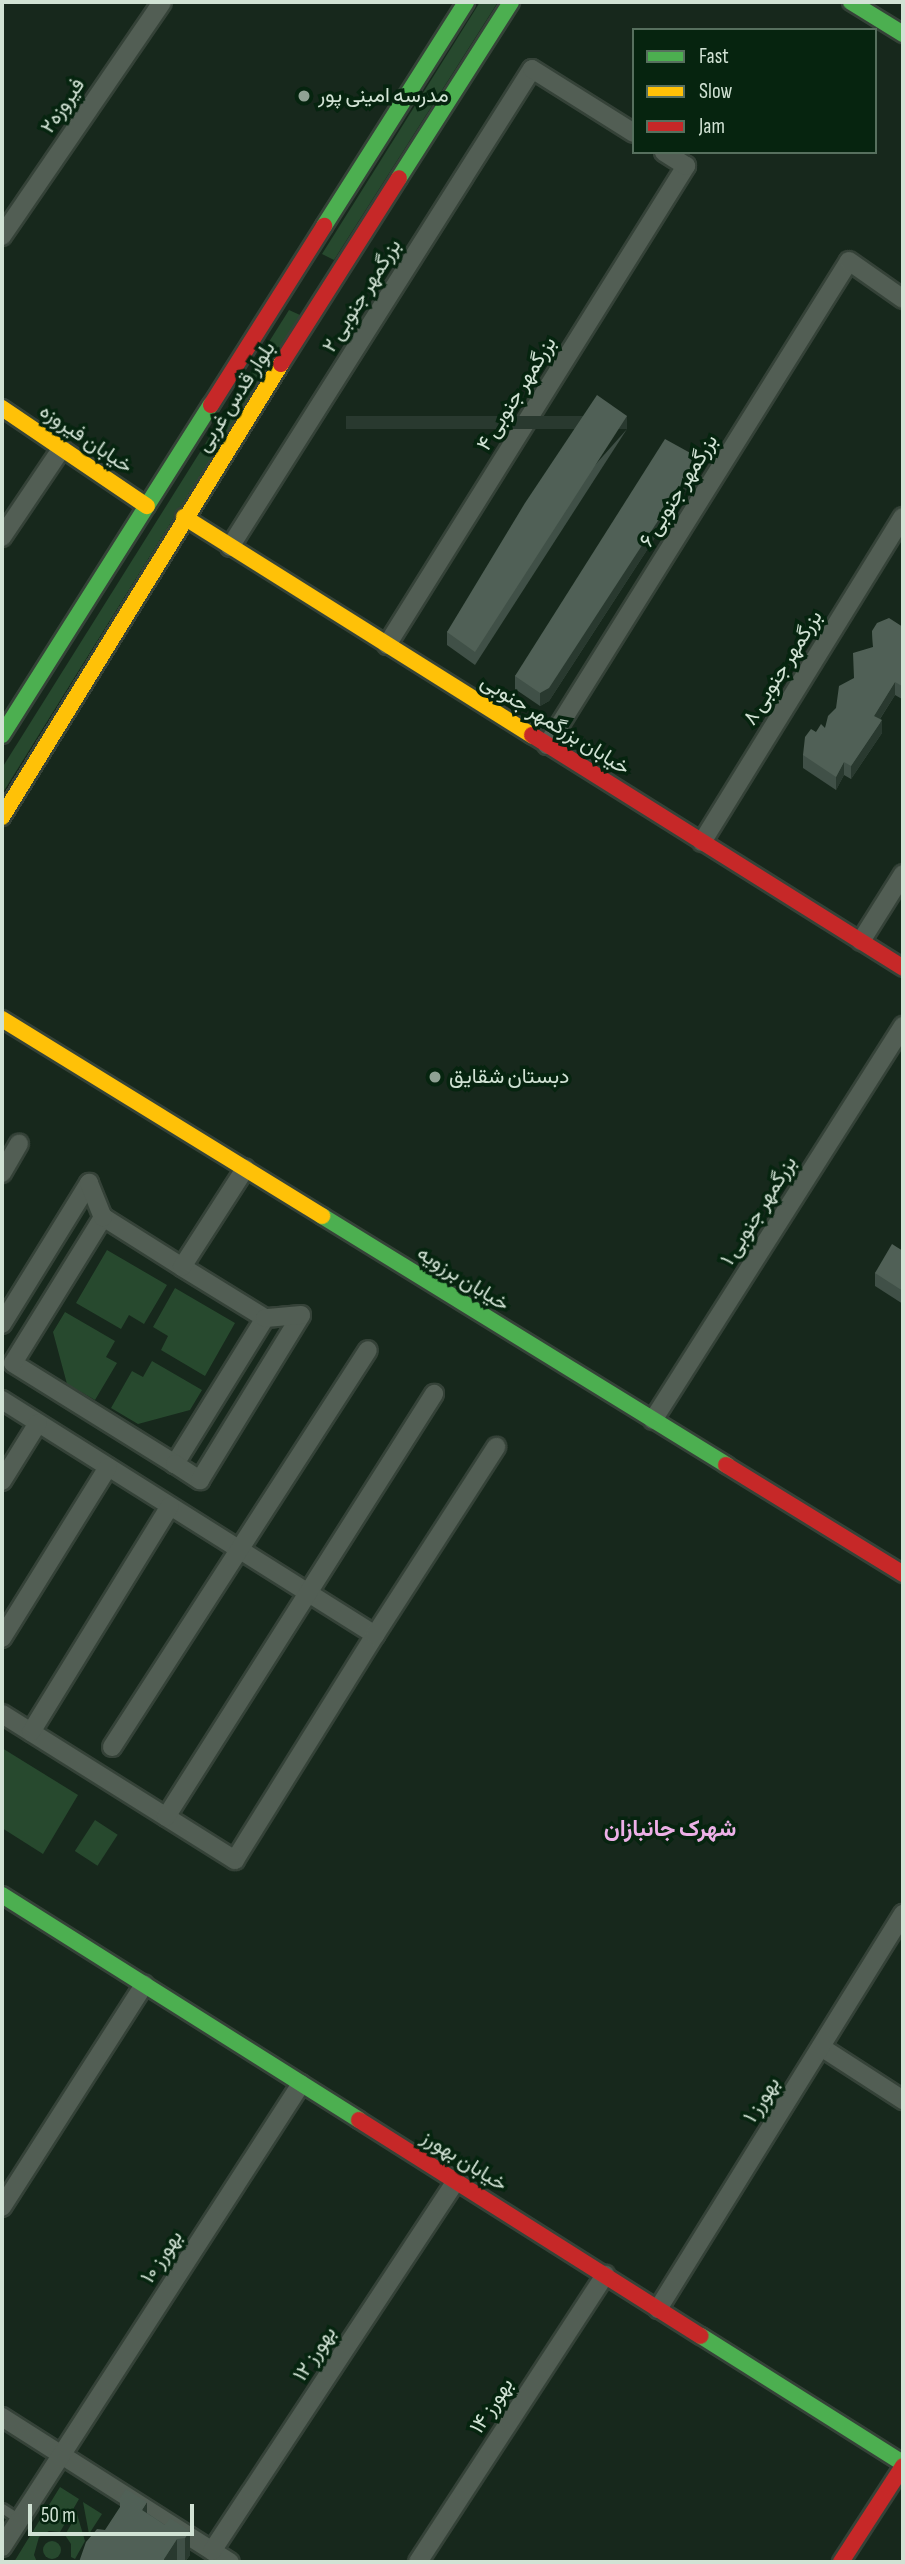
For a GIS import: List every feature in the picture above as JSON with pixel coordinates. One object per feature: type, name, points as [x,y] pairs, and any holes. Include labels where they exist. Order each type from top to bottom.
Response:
[{"type":"main road","name":"بلوار قدس غربی","points":[[2,817],[184,517],[466,2]]},
{"type":"main road","name":"بلوار قدس غربی","points":[[2,735],[147,506],[511,2]]},
{"type":"main road","points":[[851,2],[903,34]]},
{"type":"main road","name":"خیابان فیروزه","points":[[2,408],[147,506]]},
{"type":"main road","name":"خیابان بزرگمهر جنوبی","points":[[184,517],[903,968]]},
{"type":"main road","name":"خیابان برزویه","points":[[2,1019],[903,1574]]},
{"type":"main road","name":"خیابان بهورز","points":[[2,1895],[903,2464]]},
{"type":"main road","points":[[841,2562],[903,2464]]},
{"type":"street","name":"فیروزه۲","points":[[2,236],[162,2]]},
{"type":"street","name":"بزرگمهر جنوبی ۲","points":[[230,547],[532,69],[632,132]]},
{"type":"street","name":"بزرگمهر جنوبی ۴","points":[[387,645],[686,166],[667,154]]},
{"type":"street","name":"بزرگمهر جنوبی ۶","points":[[547,745],[849,261],[903,299]]},
{"type":"street","points":[[2,537],[62,448]]},
{"type":"street","name":"بزرگمهر جنوبی ۸","points":[[702,842],[903,517]]},
{"type":"street","points":[[861,941],[903,874]]},
{"type":"street","name":"بزرگمهر جنوبی ۱","points":[[653,1420],[903,1026]]},
{"type":"street","points":[[2,1172],[19,1143]]},
{"type":"street","points":[[182,1266],[245,1169]]},
{"type":"street","points":[[2,1324],[89,1183],[103,1217],[265,1318],[300,1315],[200,1480],[7,1359],[103,1217]]},
{"type":"street","points":[[174,1464],[265,1318]]},
{"type":"street","points":[[113,1747],[368,1350]]},
{"type":"street","points":[[166,1818],[434,1394]]},
{"type":"street","points":[[2,1400],[375,1635]]},
{"type":"street","points":[[2,1481],[38,1423]]},
{"type":"street","points":[[2,1714],[235,1860],[496,1447]]},
{"type":"street","points":[[2,1637],[108,1467]]},
{"type":"street","points":[[31,1732],[170,1506]]},
{"type":"street","name":"بهورز ۱","points":[[658,2309],[903,1914]]},
{"type":"street","points":[[2,2207],[144,1985]]},
{"type":"street","points":[[821,2046],[903,2100]]},
{"type":"street","name":"بهورز ۱۰","points":[[2,2547],[302,2084]]},
{"type":"street","name":"بهورز ۱۲","points":[[212,2551],[456,2181]]},
{"type":"street","name":"بهورز ۱۴","points":[[418,2562],[605,2275]]},
{"type":"street","points":[[2,2417],[230,2562]]},
{"type":"lane","points":[[2,2508],[19,2519]]},
{"type":"green space","points":[[480,2],[498,2],[334,260],[322,254]]},
{"type":"green space","points":[[289,310],[300,315],[2,794],[2,768]]},
{"type":"green space","points":[[107,1250],[167,1285],[144,1324],[129,1315],[121,1329],[76,1303]]},
{"type":"green space","points":[[175,1288],[235,1323],[205,1376],[161,1350],[168,1336],[153,1327]]},
{"type":"green space","points":[[65,1312],[115,1341],[106,1357],[117,1363],[95,1400],[67,1384],[53,1332]]},
{"type":"green space","points":[[152,1361],[202,1390],[190,1410],[138,1424],[111,1408],[132,1371],[143,1377]]},
{"type":"green space","points":[[2,1748],[78,1795],[43,1854],[2,1828]]},
{"type":"green space","points":[[95,1820],[118,1835],[97,1866],[75,1851]]},
{"type":"green space","points":[[60,2487],[79,2499],[60,2532],[49,2531],[39,2537],[34,2555],[37,2562],[14,2562]]},
{"type":"green space","points":[[83,2502],[102,2514],[89,2534]]},
{"type":"green space","points":[[77,2514],[85,2541],[75,2559],[71,2557],[71,2544],[65,2535]]},
{"type":"green space","points":[[48,2541],[56,2541],[61,2550],[59,2557],[48,2559],[43,2554],[43,2546]]},
{"type":"building","points":[[597,395],[627,416],[475,652],[447,632],[525,503]]},
{"type":"building","points":[[665,439],[694,455],[695,464],[549,688],[540,693],[515,676]]},
{"type":"building","points":[[889,618],[903,627],[903,684],[902,686],[895,682],[874,716],[882,720],[851,766],[844,762],[836,777],[803,755],[805,737],[811,729],[816,732],[821,724],[825,728],[828,716],[836,708],[839,686],[854,678],[853,653],[873,647],[872,631],[877,623]]},
{"type":"building","points":[[892,1244],[903,1251],[903,1291],[875,1273]]},
{"type":"building","points":[[126,2489],[147,2502],[142,2510],[165,2525],[170,2518],[190,2531],[185,2538],[177,2539],[164,2562],[79,2562],[86,2542],[97,2529],[105,2530],[120,2507],[120,2498]]},
{"type":"traffic: fast","points":[[324,226],[466,2]]},
{"type":"traffic: fast","points":[[399,178],[511,2]]},
{"type":"traffic: fast","points":[[851,2],[903,34]]},
{"type":"traffic: fast","points":[[2,735],[211,405]]},
{"type":"traffic: fast","points":[[322,1216],[726,1465]]},
{"type":"traffic: fast","points":[[2,1895],[359,2120]]},
{"type":"traffic: fast","points":[[701,2336],[903,2463]]},
{"type":"traffic: slow","points":[[2,817],[281,364]]},
{"type":"traffic: slow","points":[[2,408],[147,506]]},
{"type":"traffic: slow","points":[[184,517],[532,735]]},
{"type":"traffic: slow","points":[[2,1019],[322,1216]]},
{"type":"traffic: jam","points":[[281,364],[399,178]]},
{"type":"traffic: jam","points":[[211,405],[324,226]]},
{"type":"traffic: jam","points":[[532,735],[903,968]]},
{"type":"traffic: jam","points":[[726,1465],[903,1574]]},
{"type":"traffic: jam","points":[[359,2120],[701,2336]]},
{"type":"traffic: jam","points":[[841,2562],[903,2466]]},
{"type":"place","name":"مدرسه امینی پور","points":[[304,96]]},
{"type":"place","name":"دبستان شقایق","points":[[435,1077]]},
{"type":"district","name":"شهرک جانبازان","points":[[670,1829]]}]
